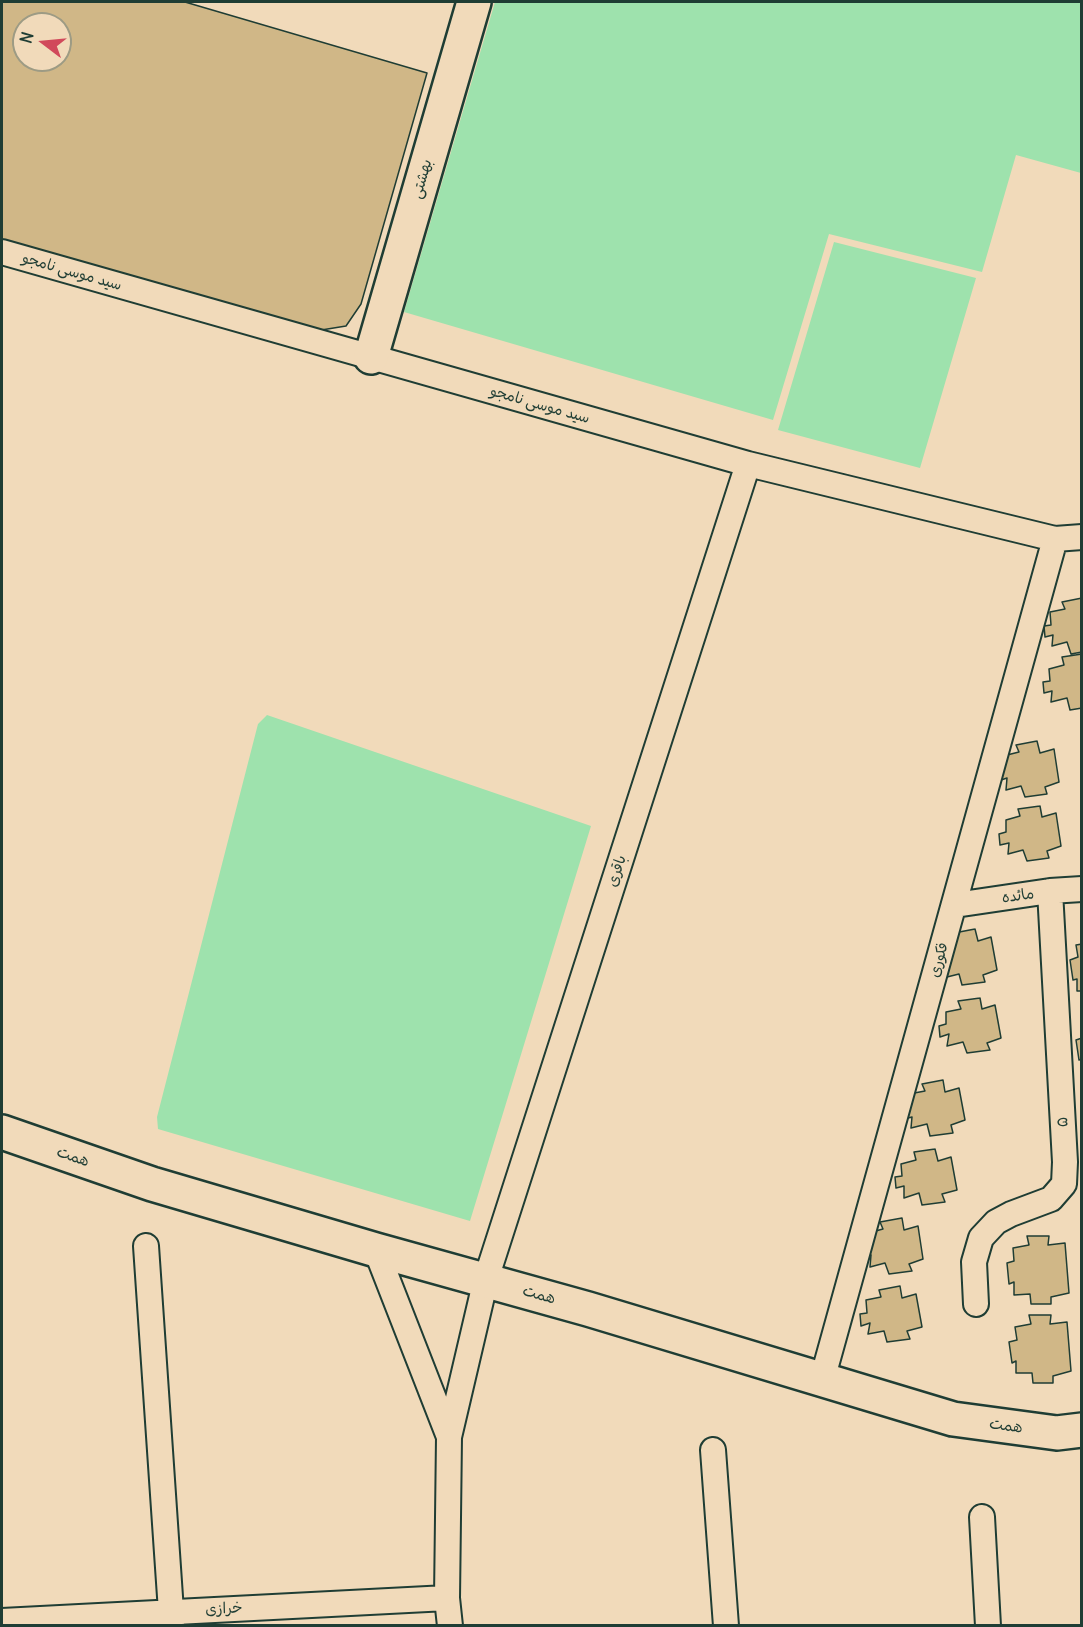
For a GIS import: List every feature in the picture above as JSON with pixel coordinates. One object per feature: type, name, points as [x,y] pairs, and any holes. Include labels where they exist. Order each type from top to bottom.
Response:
[{"type":"street","name":"بهشتی","points":[[371,357],[474,2]]},
{"type":"street","name":"سید موسی نامجو","points":[[2,252],[748,464],[1055,538],[1082,537]]},
{"type":"street","name":"باقری","points":[[486,1280],[748,464]]},
{"type":"street","name":"فکوری","points":[[822,1380],[1055,538]]},
{"type":"street","name":"مائده","points":[[955,905],[1050,891],[1082,889]]},
{"type":"street","name":"۵","points":[[976,1304],[974,1262],[981,1238],[996,1222],[1051,1199],[1064,1184],[1065,1162],[1050,891]]},
{"type":"street","name":"همت","points":[[2,1132],[152,1184],[486,1280],[952,1419],[1057,1433],[1082,1430]]},
{"type":"street","points":[[146,1246],[172,1619]]},
{"type":"street","points":[[376,1250],[449,1437]]},
{"type":"street","points":[[450,1626],[447,1598],[449,1437],[486,1280]]},
{"type":"street","points":[[713,1450],[726,1626]]},
{"type":"street","points":[[982,1517],[988,1626]]},
{"type":"street","name":"خرازی","points":[[2,1621],[172,1619],[447,1598]]},
{"type":"green space","points":[[495,2],[1081,2],[1081,173],[1016,155],[982,272],[829,234],[773,420],[404,312]]},
{"type":"green space","points":[[834,242],[976,278],[920,468],[778,430]]},
{"type":"green space","points":[[267,715],[591,826],[470,1221],[158,1129],[157,1117],[258,724]]},
{"type":"building","points":[[2,2],[185,2],[427,73],[361,304],[346,326],[309,332],[2,240]]},
{"type":"building","points":[[1082,598],[1082,652],[1071,654],[1067,642],[1052,646],[1053,635],[1045,637],[1044,626],[1051,625],[1050,612],[1065,609],[1062,602]]},
{"type":"building","points":[[1082,654],[1082,708],[1070,710],[1067,698],[1051,702],[1052,691],[1044,693],[1043,682],[1050,681],[1049,669],[1064,665],[1062,657]]},
{"type":"building","points":[[1037,741],[1040,753],[1054,749],[1059,782],[1045,787],[1047,794],[1025,797],[1021,786],[1006,790],[1007,778],[998,781],[1003,756],[1019,752],[1016,745]]},
{"type":"building","points":[[1040,806],[1042,817],[1056,813],[1061,846],[1047,851],[1049,858],[1027,861],[1023,850],[1008,854],[1009,843],[1000,845],[999,834],[1006,832],[1006,820],[1020,816],[1018,809]]},
{"type":"building","points":[[975,929],[978,941],[991,937],[997,970],[983,975],[985,982],[962,985],[959,974],[943,978],[941,944],[957,940],[954,933]]},
{"type":"building","points":[[1082,944],[1082,991],[1077,991],[1077,979],[1073,980],[1070,960],[1078,957],[1076,945]]},
{"type":"building","points":[[980,998],[982,1009],[995,1005],[1001,1038],[987,1043],[990,1050],[967,1053],[963,1042],[947,1046],[949,1034],[940,1037],[939,1026],[946,1024],[946,1012],[961,1009],[958,1001]]},
{"type":"building","points":[[1082,1038],[1082,1059],[1079,1060],[1076,1040]]},
{"type":"building","points":[[943,1080],[945,1092],[959,1088],[965,1120],[951,1125],[953,1133],[930,1136],[927,1124],[911,1128],[912,1117],[904,1119],[909,1094],[925,1091],[922,1084]]},
{"type":"building","points":[[935,1149],[938,1161],[951,1157],[957,1190],[942,1194],[945,1202],[922,1205],[919,1193],[904,1198],[904,1186],[896,1188],[895,1177],[902,1176],[901,1164],[916,1160],[914,1152]]},
{"type":"building","points":[[902,1218],[904,1230],[918,1226],[923,1259],[909,1264],[912,1271],[889,1274],[885,1263],[870,1267],[871,1255],[863,1258],[868,1233],[883,1229],[880,1222]]},
{"type":"building","points":[[1027,1236],[1049,1236],[1048,1245],[1065,1243],[1069,1293],[1051,1297],[1051,1304],[1031,1304],[1030,1294],[1014,1295],[1014,1282],[1009,1284],[1007,1263],[1014,1261],[1013,1248],[1029,1245]]},
{"type":"building","points":[[900,1286],[902,1298],[916,1294],[922,1327],[907,1331],[910,1339],[887,1342],[884,1331],[868,1334],[870,1323],[861,1326],[860,1314],[867,1313],[866,1300],[881,1297],[879,1290]]},
{"type":"building","points":[[1029,1315],[1051,1315],[1050,1324],[1067,1322],[1071,1371],[1053,1376],[1053,1383],[1033,1383],[1032,1373],[1016,1373],[1016,1361],[1012,1363],[1009,1342],[1017,1340],[1015,1327],[1031,1324]]}]
